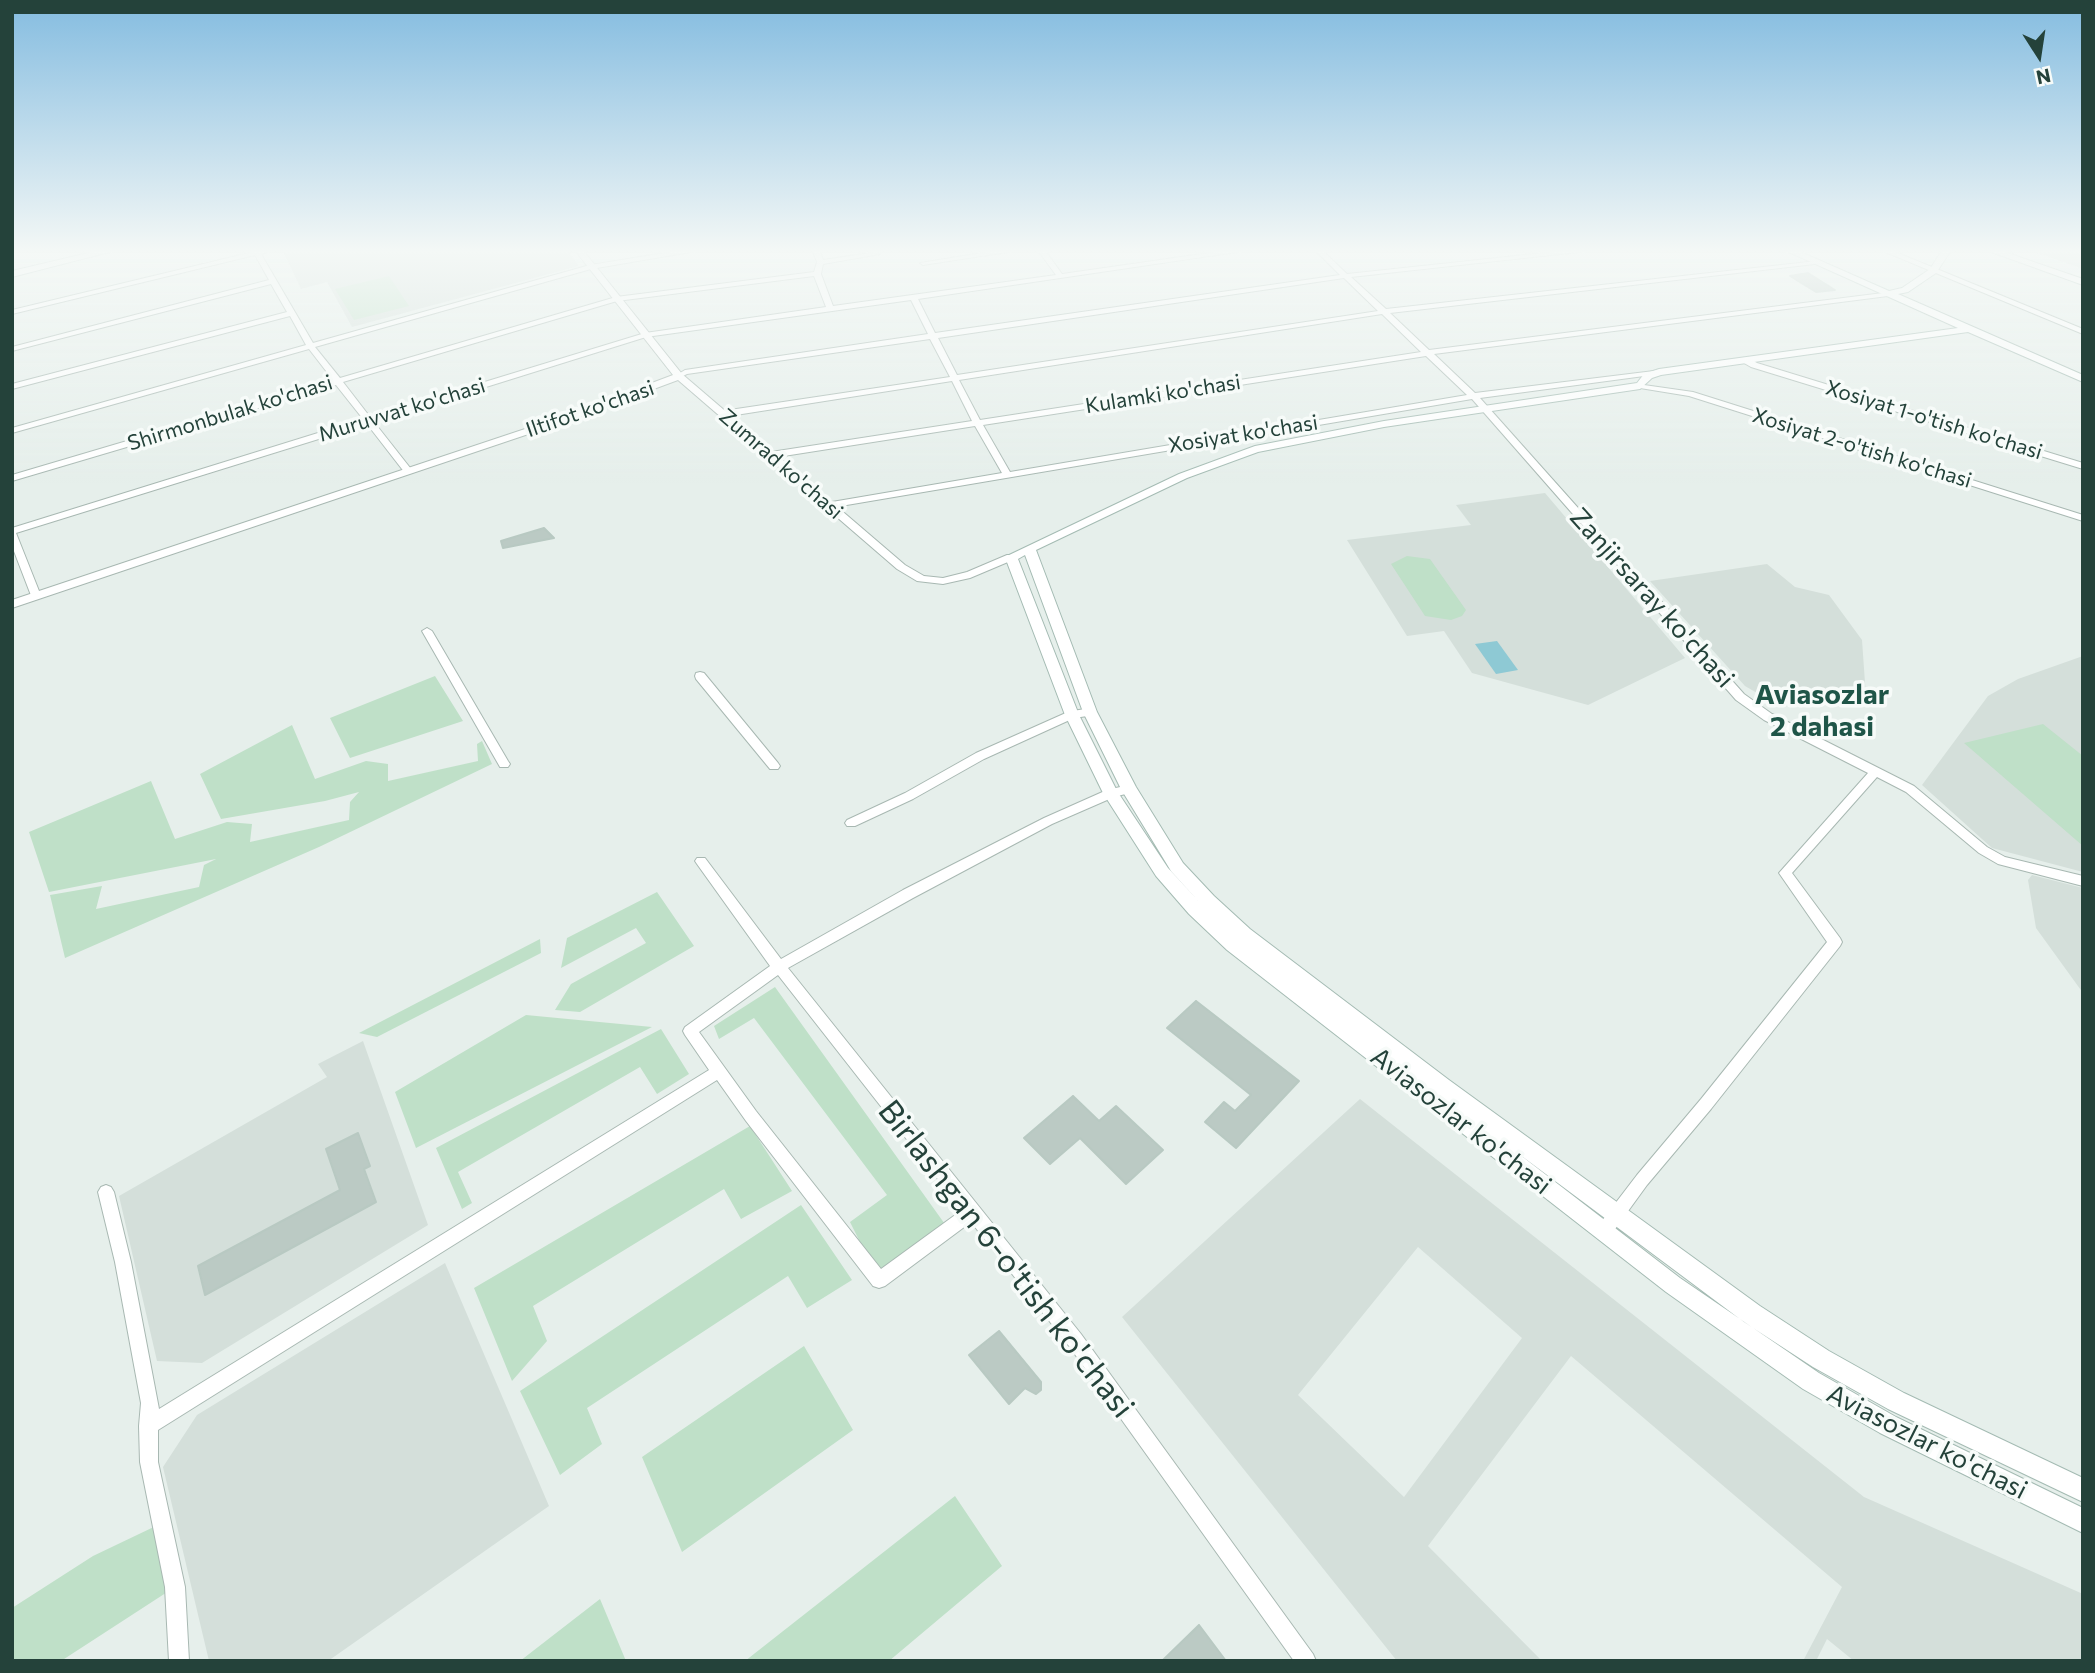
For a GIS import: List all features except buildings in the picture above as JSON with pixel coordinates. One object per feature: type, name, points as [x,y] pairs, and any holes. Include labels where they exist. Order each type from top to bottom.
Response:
[{"type":"main road","points":[[1966,327],[2083,379]]},
{"type":"main road","name":"Xosiyat ko'chasi","points":[[1028,549],[1182,476],[1242,453],[1384,424],[1640,386],[1648,376],[1659,372],[1970,329]]},
{"type":"main road","name":"Zumrad ko'chasi","points":[[1011,556],[1028,549]]},
{"type":"main road","name":"Aviasozlar ko'chasi","points":[[1028,549],[1081,714]]},
{"type":"main road","name":"Aviasozlar ko'chasi","points":[[1011,556],[1081,714],[1162,872],[1195,909],[1233,945],[1604,1231],[1717,1316],[1811,1381],[1888,1425],[2083,1521]]},
{"type":"main road","name":"Aviasozlar ko'chasi","points":[[1120,791],[1177,867],[1208,901],[1244,934],[1442,1086],[1708,1283],[1821,1359],[1908,1407],[2083,1490]]},
{"type":"street","points":[[12,349],[96,327]]},
{"type":"street","points":[[12,387],[239,327]]},
{"type":"street","points":[[299,327],[310,347],[408,471]]},
{"type":"street","points":[[12,431],[380,327]]},
{"type":"street","name":"Shirmonbulak ko'chasi","points":[[12,478],[520,327]]},
{"type":"street","name":"Zumrad ko'chasi","points":[[639,327],[678,376],[901,567],[924,580],[957,579],[1011,556]]},
{"type":"street","name":"Muruvvat ko'chasi","points":[[12,532],[645,335],[699,327]]},
{"type":"street","points":[[929,327],[1007,474]]},
{"type":"street","name":"Iltifot ko'chasi","points":[[12,604],[570,417],[685,372],[994,327]]},
{"type":"street","points":[[723,414],[1284,327]]},
{"type":"street","name":"Zanjirsaray ko'chasi","points":[[1399,327],[1486,408],[1732,689],[1768,717],[1910,789],[1983,850],[2002,861],[2083,881]]},
{"type":"street","name":"Kulamki ko'chasi","points":[[771,455],[1427,353],[1626,327]]},
{"type":"street","name":"Xosiyat 1-o'tish ko'chasi","points":[[1747,361],[2083,466]]},
{"type":"street","name":"Xosiyat ko'chasi","points":[[829,505],[1474,396],[1659,372]]},
{"type":"street","name":"Xosiyat 2-o'tish ko'chasi","points":[[1640,386],[1690,394],[2083,518]]},
{"type":"street","points":[[12,532],[36,596]]},
{"type":"street","points":[[427,631],[504,764]]},
{"type":"street","points":[[700,676],[774,766]]},
{"type":"street","points":[[851,823],[909,796],[980,757],[1081,714]]},
{"type":"street","points":[[1604,1231],[1835,942],[1785,873],[1875,772]]},
{"type":"street","points":[[972,1212],[878,1280],[690,1031],[779,967],[908,894],[1048,821],[1120,791]]},
{"type":"street","name":"Birlashgan 6-o'tish ko'chasi","points":[[701,861],[779,967],[1075,1340],[1306,1661]]},
{"type":"street","points":[[148,1426],[719,1072]]},
{"type":"street","points":[[106,1192],[123,1262],[150,1403],[149,1462],[175,1587],[179,1661]]},
{"type":"shaded area","points":[[1545,493],[1685,658],[1588,705],[1472,673],[1444,631],[1407,636],[1347,540],[1471,525],[1456,505]]},
{"type":"shaded area","points":[[1767,564],[1795,587],[1829,595],[1862,640],[1866,697],[1794,686],[1757,693],[1745,686],[1650,581]]},
{"type":"shaded area","points":[[2083,656],[2083,872],[1992,848],[1922,785],[1988,696],[2018,679]]},
{"type":"shaded area","points":[[2032,875],[2083,888],[2083,993],[2036,928],[2028,880]]},
{"type":"shaded area","points":[[363,1041],[428,1225],[202,1363],[157,1361],[119,1196],[327,1077],[318,1064]]},
{"type":"shaded area","points":[[1360,1099],[1864,1497],[2083,1594],[2083,1661],[1854,1661],[1827,1639],[1816,1661],[1803,1661],[1842,1587],[1571,1356],[1428,1546],[1542,1661],[1397,1661],[1122,1317]],"holes":[[[1418,1247],[1522,1338],[1404,1497],[1298,1395]]]},
{"type":"shaded area","points":[[445,1263],[549,1506],[328,1661],[209,1661],[163,1467],[197,1415]]},
{"type":"green space","points":[[1407,556],[1430,559],[1466,610],[1462,616],[1451,620],[1425,616],[1391,564]]},
{"type":"green space","points":[[435,676],[463,721],[350,758],[330,718]]},
{"type":"green space","points":[[2043,724],[2083,756],[2083,846],[1964,743]]},
{"type":"green space","points":[[292,725],[315,779],[366,761],[388,764],[388,781],[478,761],[477,744],[482,741],[492,764],[319,847],[65,958],[50,895],[102,886],[96,909],[199,887],[204,865],[216,859],[49,892],[29,832],[151,781],[175,839],[227,822],[252,824],[250,842],[349,820],[350,802],[359,792],[325,801],[221,819],[200,774]]},
{"type":"green space","points":[[657,892],[694,946],[580,1012],[555,1010],[571,984],[646,943],[636,928],[561,968],[567,938]]},
{"type":"green space","points":[[540,939],[541,953],[377,1037],[359,1033]]},
{"type":"green space","points":[[775,987],[947,1227],[879,1280],[850,1222],[887,1195],[754,1018],[719,1039],[714,1026]]},
{"type":"green space","points":[[526,1015],[652,1027],[416,1148],[395,1092]]},
{"type":"green space","points":[[661,1029],[689,1074],[657,1094],[640,1067],[458,1172],[472,1203],[462,1209],[436,1148]]},
{"type":"green space","points":[[750,1126],[792,1191],[741,1219],[724,1189],[533,1306],[547,1341],[512,1381],[474,1288]]},
{"type":"green space","points":[[801,1205],[852,1280],[807,1308],[788,1276],[587,1408],[602,1444],[560,1475],[520,1391]]},
{"type":"green space","points":[[804,1346],[853,1430],[682,1552],[642,1457]]},
{"type":"green space","points":[[955,1496],[1002,1566],[889,1661],[745,1661]]},
{"type":"green space","points":[[160,1524],[175,1587],[61,1661],[12,1661],[12,1608],[93,1556]]},
{"type":"green space","points":[[600,1599],[626,1661],[520,1661]]},
{"type":"water","points":[[1497,641],[1518,670],[1496,674],[1475,644]]},
{"type":"district","name":"Aviasozlar 2 dahasi","points":[[1822,711]]}]
